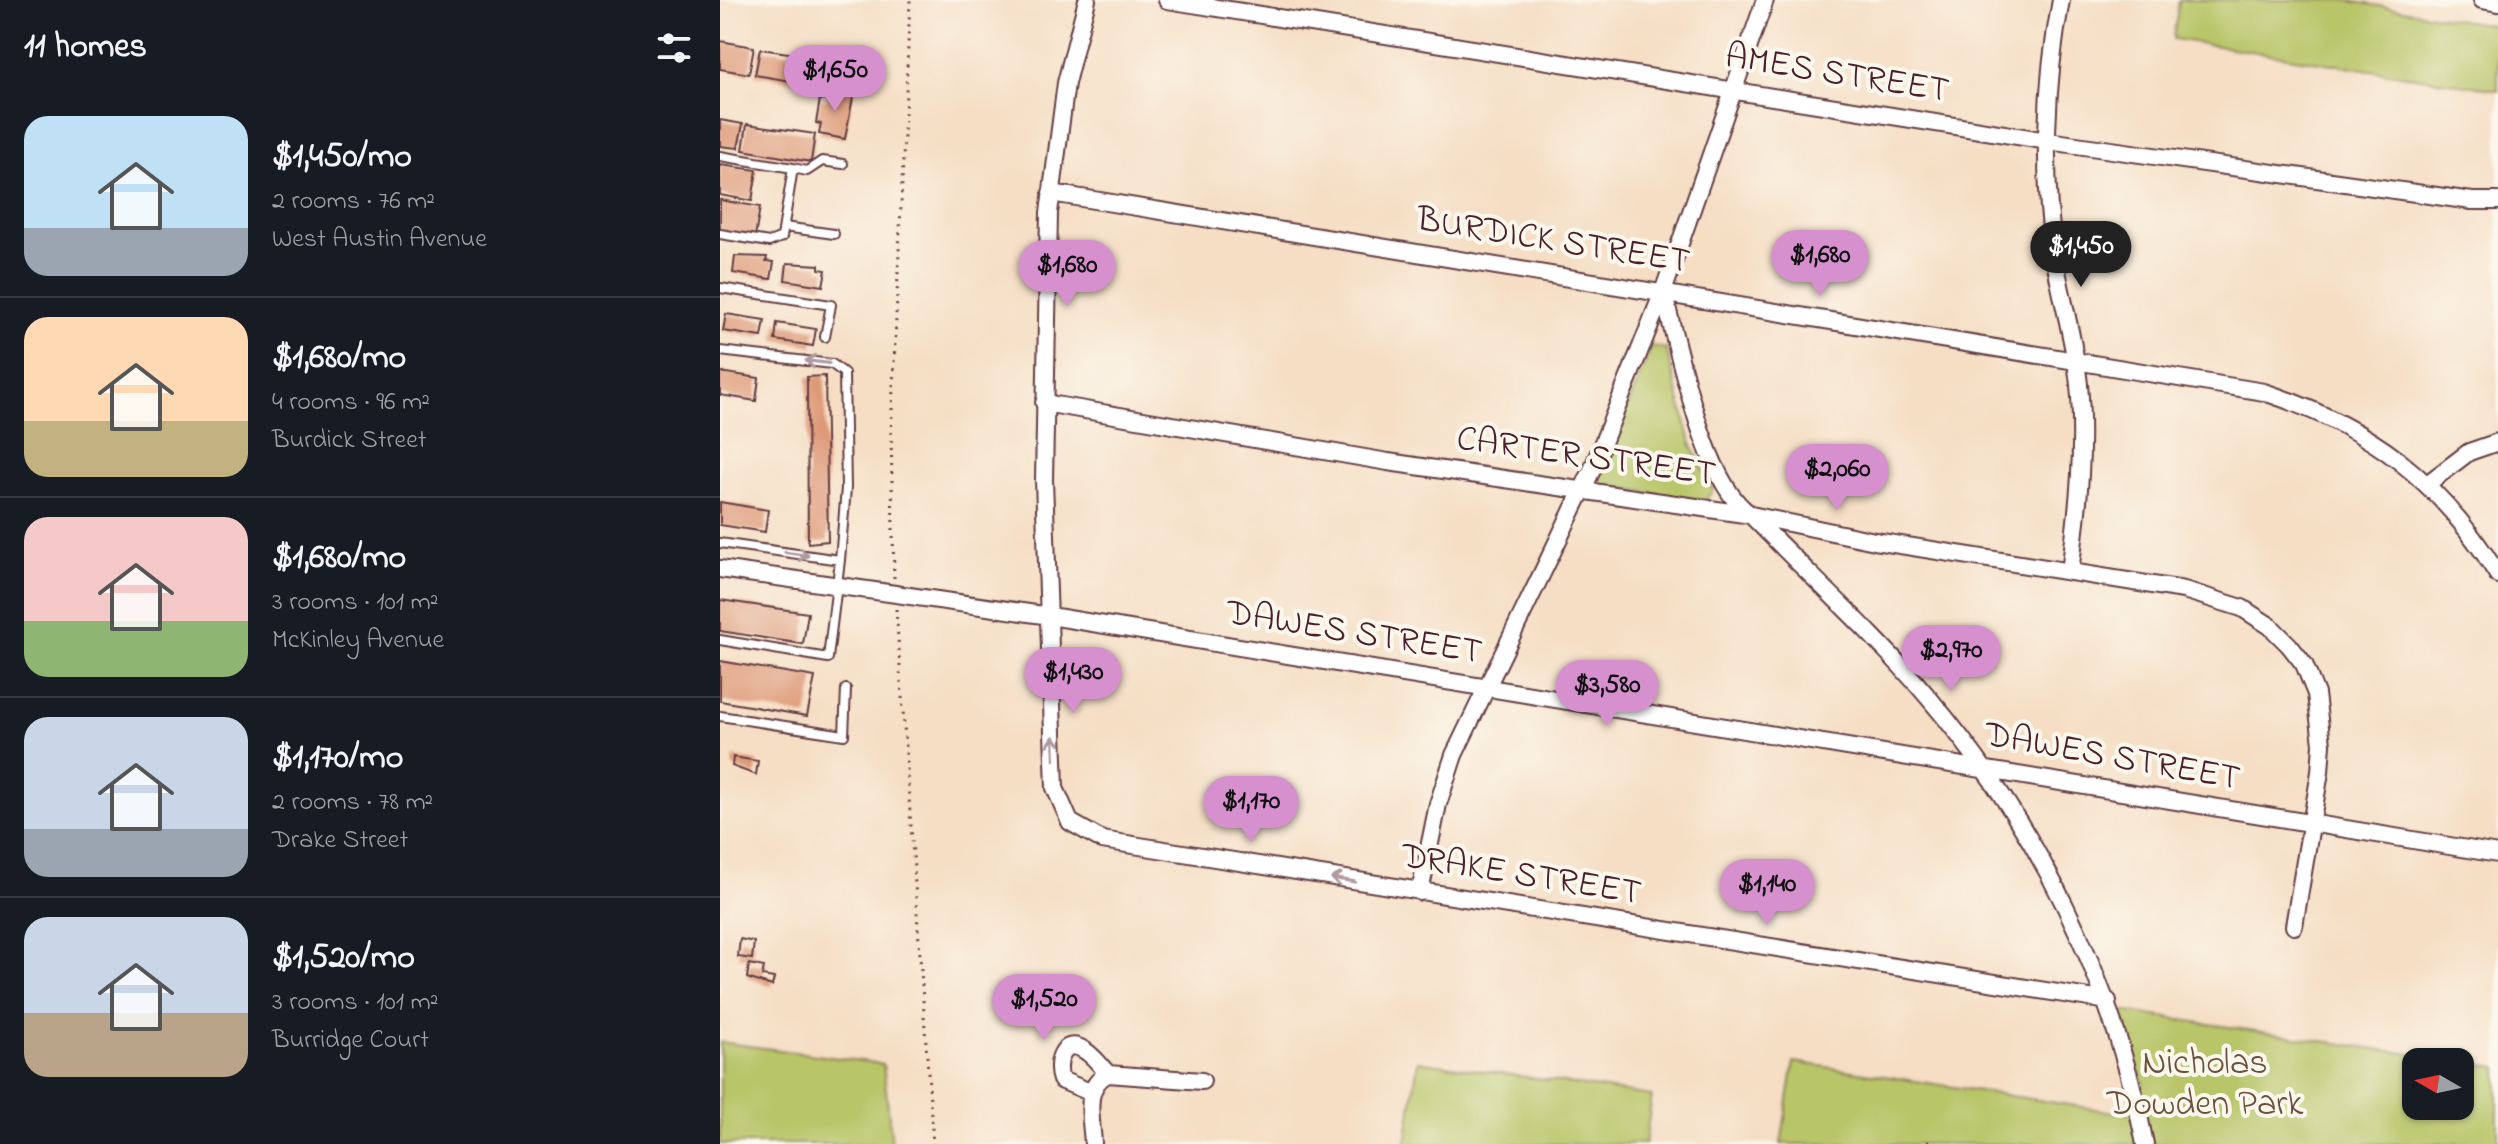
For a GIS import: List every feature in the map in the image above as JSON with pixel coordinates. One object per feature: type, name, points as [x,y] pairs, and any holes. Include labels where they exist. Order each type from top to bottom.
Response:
[{"type":"street","points":[[1050,616],[1044,403],[1051,193],[1066,83],[1087,0]]},
{"type":"street","name":"AMES STREET","points":[[1167,0],[2048,141],[2472,201],[2498,201]]},
{"type":"street","points":[[1420,892],[1438,804],[1454,755],[1581,489],[1663,292],[1736,92],[1765,0]]},
{"type":"street","points":[[2061,0],[2049,88],[2048,200],[2055,259],[2079,385],[2081,455],[2070,572]]},
{"type":"street","points":[[2482,0],[2498,3]]},
{"type":"street","name":"BURDICK STREET","points":[[1051,193],[2230,385],[2308,407],[2382,447],[2427,484],[2473,534],[2498,575]]},
{"type":"street","points":[[1663,292],[1709,456],[1736,505],[1751,515],[1928,696],[1983,768],[2070,913],[2108,1001],[2132,1082],[2145,1144]]},
{"type":"street","name":"CARTER STREET","points":[[1044,403],[1388,462],[1751,515],[1875,541],[2217,597],[2270,626],[2304,664],[2316,694],[2322,744],[2294,926]]},
{"type":"street","points":[[2427,484],[2469,452],[2498,442]]},
{"type":"street","name":"DAWES STREET","points":[[720,569],[1050,616],[2498,854]]},
{"type":"street","name":"DRAKE STREET","points":[[1050,616],[1055,788],[1070,822],[1102,840],[2108,1001]]},
{"type":"street","points":[[1092,1093],[1061,1080],[1056,1066],[1060,1054],[1070,1047],[1081,1048],[1108,1074]]},
{"type":"street","points":[[1093,1144],[1093,1083],[1108,1074],[1202,1081]]},
{"type":"lane","points":[[720,156],[807,171],[822,161],[843,164]]},
{"type":"lane","points":[[720,234],[769,242],[782,237],[793,168]]},
{"type":"lane","points":[[784,227],[834,234]]},
{"type":"lane","points":[[720,288],[831,305],[825,337]]},
{"type":"lane","points":[[720,351],[832,364],[844,373],[846,488],[828,658],[720,640]]},
{"type":"lane","points":[[720,543],[840,560]]},
{"type":"lane","points":[[720,716],[844,735],[846,689]]},
{"type":"path","points":[[910,0],[891,433],[895,596],[933,1144]]},
{"type":"path","points":[[1927,1142],[1939,1144]]},
{"type":"green space","points":[[2179,0],[2344,0],[2498,26],[2498,90],[2173,39]]},
{"type":"green space","points":[[1652,346],[1666,349],[1692,446],[1713,490],[1705,501],[1601,485],[1601,472]]},
{"type":"green space","name":"Nicholas Dowden Park","points":[[2121,1011],[2402,1053],[2402,1120],[2474,1120],[2474,1063],[2498,1067],[2498,1144],[1781,1144],[1794,1062],[2127,1114],[2143,1084]]},
{"type":"green space","points":[[720,1042],[883,1064],[892,1144],[720,1144]]},
{"type":"green space","points":[[1418,1061],[1652,1096],[1645,1144],[1406,1144]]},
{"type":"building","points":[[720,41],[754,47],[749,74],[720,69]]},
{"type":"building","points":[[760,49],[832,59],[827,87],[755,75]]},
{"type":"building","points":[[829,87],[854,92],[845,139],[819,134],[821,124],[816,123],[820,99],[826,100]]},
{"type":"building","points":[[720,120],[743,124],[738,148],[720,146]]},
{"type":"building","points":[[747,124],[815,134],[811,162],[743,150]]},
{"type":"building","points":[[720,165],[757,170],[752,201],[720,195]]},
{"type":"building","points":[[720,200],[760,207],[755,237],[720,231]]},
{"type":"building","points":[[735,256],[767,257],[766,261],[774,262],[771,279],[733,273]]},
{"type":"building","points":[[787,263],[819,265],[819,269],[826,270],[823,286],[785,280]]},
{"type":"building","points":[[726,314],[765,320],[762,337],[723,331]]},
{"type":"building","points":[[777,323],[816,329],[813,346],[775,340]]},
{"type":"building","points":[[720,372],[759,378],[756,401],[720,395]]},
{"type":"building","points":[[825,376],[828,541],[808,543],[807,377]]},
{"type":"building","points":[[720,502],[768,510],[765,532],[720,525]]},
{"type":"building","points":[[720,600],[808,613],[803,644],[720,631]]},
{"type":"building","points":[[720,661],[815,677],[807,716],[720,701]]},
{"type":"building","points":[[733,757],[758,761],[756,775],[732,766]]},
{"type":"building","points":[[740,939],[754,942],[752,959],[738,957]]},
{"type":"building","points":[[749,964],[764,967],[762,976],[774,978],[772,986],[747,978]]}]
